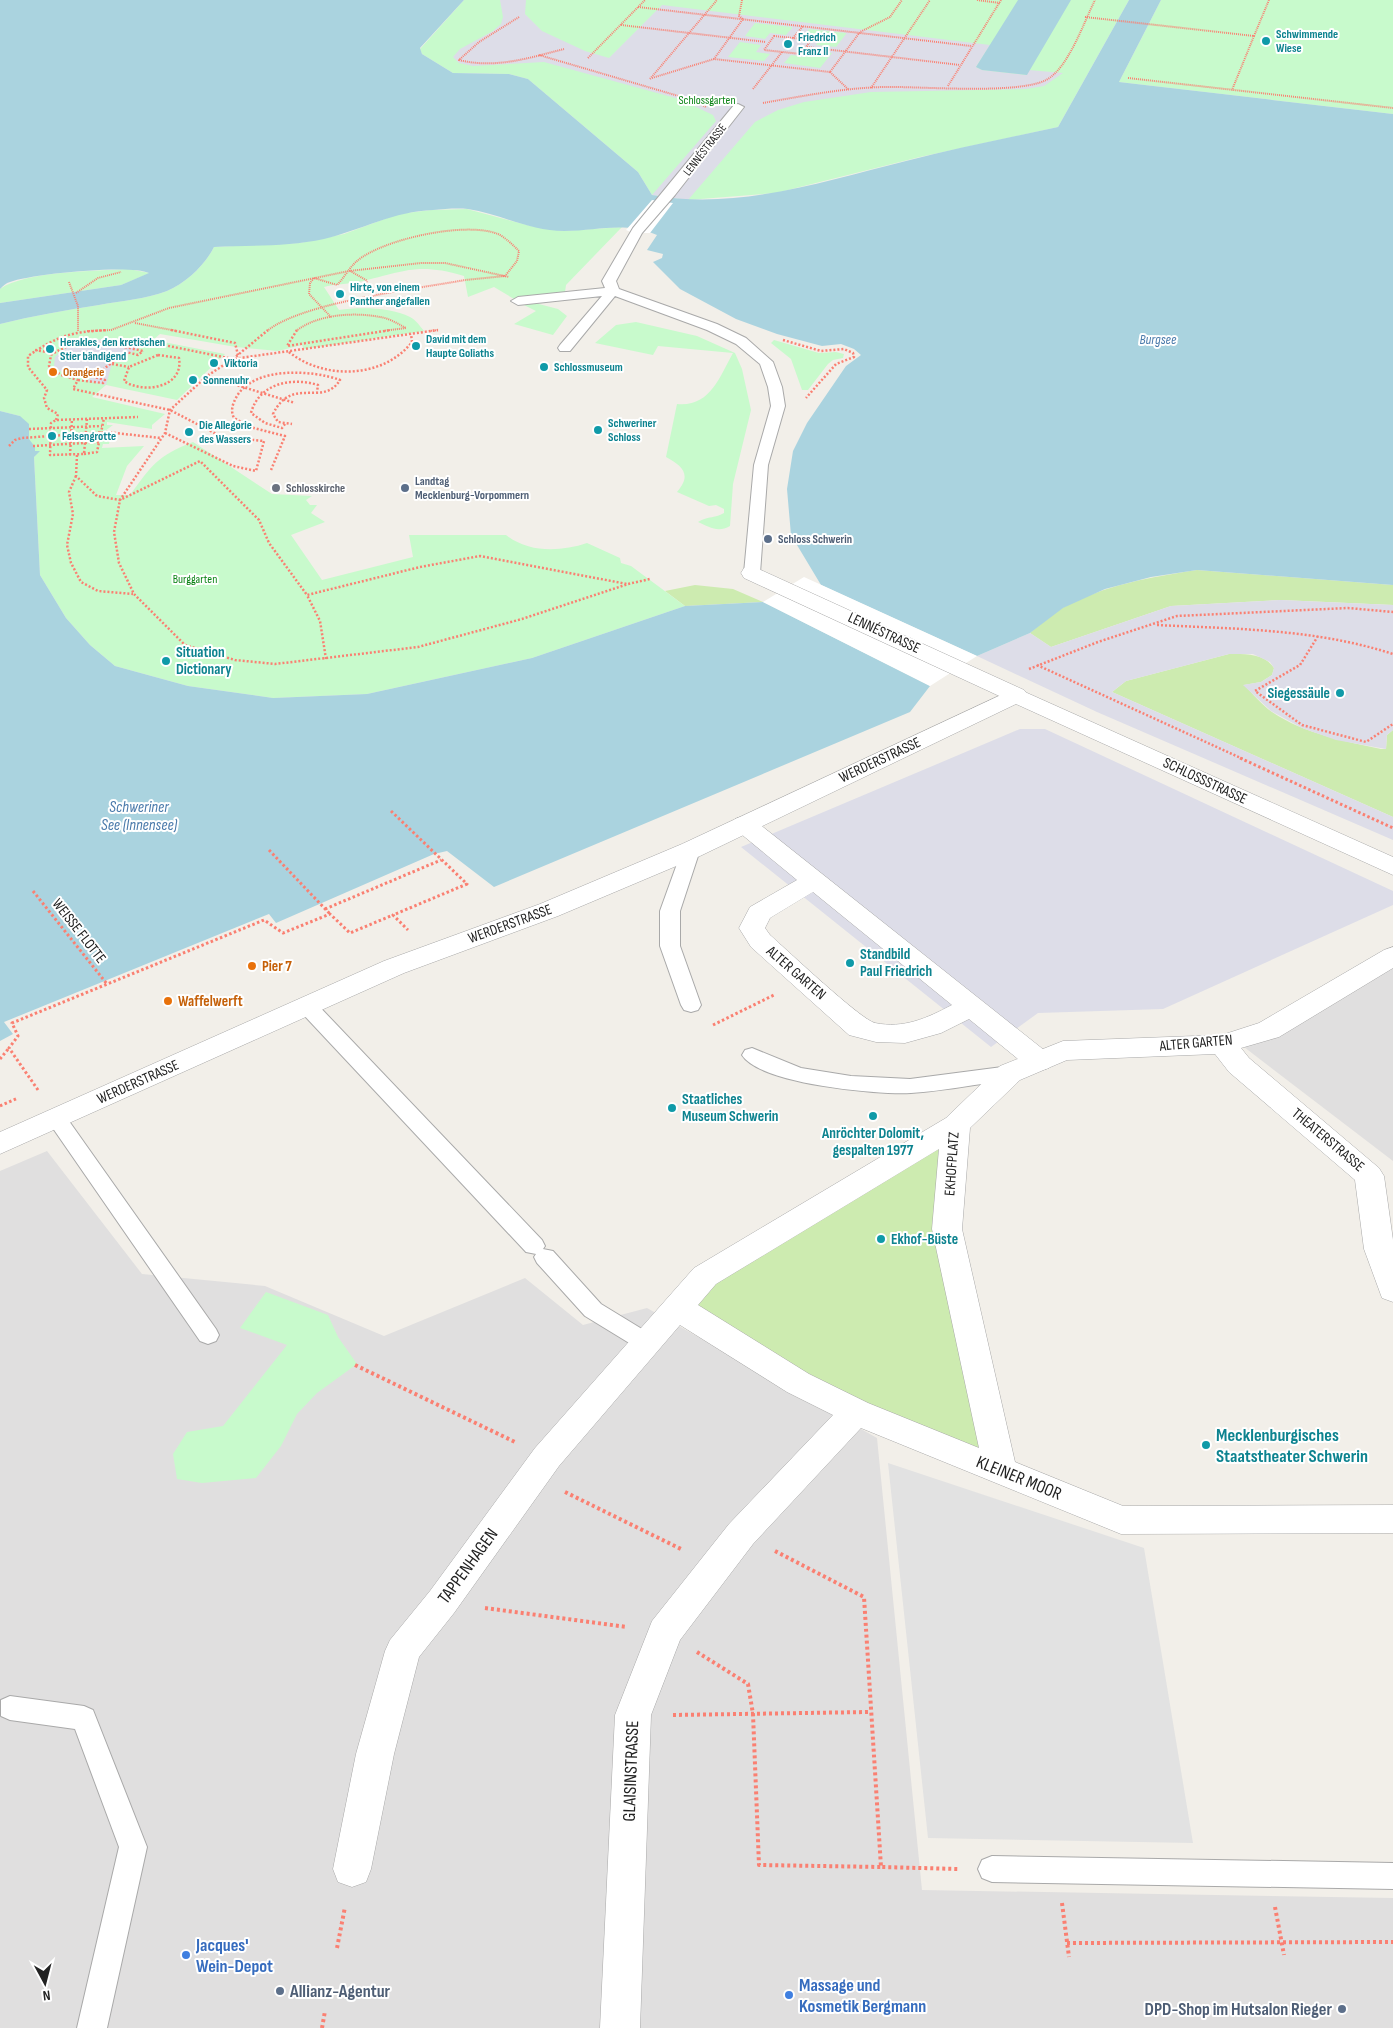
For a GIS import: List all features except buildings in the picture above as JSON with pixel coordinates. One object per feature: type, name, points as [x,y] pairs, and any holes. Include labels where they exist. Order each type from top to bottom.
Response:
[{"type":"street","name":"LENNÉSTRASSE","points":[[752,573],[1016,695]]},
{"type":"street","name":"WERDERSTRASSE","points":[[0,1144],[394,967],[549,910],[691,850],[1016,695]]},
{"type":"street","name":"SCHLOSSSTRASSE","points":[[1016,695],[1393,867]]},
{"type":"street","points":[[744,824],[973,1006],[1039,1061]]},
{"type":"street","name":"ALTER GARTEN","points":[[815,880],[759,913],[752,928],[760,941],[859,1028],[878,1034],[922,1032],[973,1006]]},
{"type":"street","name":"ALTER GARTEN","points":[[956,1125],[1010,1073],[1063,1051],[1223,1044],[1269,1030],[1393,956]]},
{"type":"street","name":"THEATERSTRASSE","points":[[1223,1044],[1239,1065],[1370,1176],[1379,1249],[1393,1290]]},
{"type":"street","name":"EKHOFPLATZ","points":[[677,1308],[706,1276],[956,1125]]},
{"type":"street","name":"EKHOFPLATZ","points":[[956,1125],[947,1230],[1000,1469]]},
{"type":"street","name":"TAPPENHAGEN","points":[[352,1869],[376,1754],[402,1651],[442,1602],[540,1467],[677,1308]]},
{"type":"street","name":"KLEINER MOOR","points":[[677,1308],[798,1383],[856,1412],[1000,1469],[1121,1520],[1393,1519]]},
{"type":"street","name":"GLAISINSTRASSE","points":[[620,2028],[632,1715],[666,1632],[741,1534],[856,1412]]},
{"type":"lane","name":"LENNÉSTRASSE","points":[[613,291],[609,281],[637,231],[672,192],[738,107]]},
{"type":"lane","points":[[565,348],[613,291]]},
{"type":"lane","points":[[518,301],[613,291],[712,327],[741,341],[766,362],[775,387],[778,406],[762,465],[752,573]]},
{"type":"lane","points":[[691,850],[670,911],[670,946],[692,1005]]},
{"type":"lane","points":[[307,1006],[593,1310],[647,1343]]},
{"type":"lane","points":[[752,1055],[766,1064],[799,1075],[851,1083],[910,1086],[1010,1073]]},
{"type":"lane","points":[[57,1119],[208,1335]]},
{"type":"lane","points":[[10,1708],[84,1718],[133,1846],[92,2028]]},
{"type":"lane","points":[[992,1869],[1059,1872],[1393,1876]]},
{"type":"path","points":[[588,58],[645,0]]},
{"type":"path","points":[[717,0],[650,79],[714,59],[830,72],[848,89]]},
{"type":"path","points":[[742,0],[738,8],[739,16],[743,19]]},
{"type":"path","points":[[830,72],[860,32],[890,18],[902,0]]},
{"type":"path","points":[[871,88],[930,0]]},
{"type":"path","points":[[948,86],[1000,1],[977,0]]},
{"type":"path","points":[[738,107],[848,89],[1029,84],[1044,81],[1056,72],[1095,0]]},
{"type":"path","points":[[1232,90],[1269,0]]},
{"type":"path","points":[[638,7],[972,46]]},
{"type":"path","points":[[519,17],[498,32],[467,49],[459,60],[470,64],[502,62],[564,49]]},
{"type":"path","points":[[1085,17],[1254,36]]},
{"type":"path","points":[[714,59],[743,19]]},
{"type":"path","points":[[622,25],[766,42]]},
{"type":"path","points":[[793,38],[803,26]]},
{"type":"path","points":[[774,36],[810,40],[807,46],[801,54],[764,50],[774,36]]},
{"type":"path","points":[[807,46],[960,65]]},
{"type":"path","points":[[738,107],[782,52]]},
{"type":"path","points":[[539,55],[692,100],[718,113],[727,121]]},
{"type":"path","points":[[1128,78],[1393,108]]},
{"type":"path","points":[[314,278],[338,285],[358,261],[373,251],[394,243],[441,232],[467,229],[495,233],[508,240],[519,252],[517,262],[505,276],[465,280],[373,297],[304,313],[276,324],[233,359],[207,376],[170,410],[165,433],[120,500],[114,532],[119,563],[134,594],[185,645],[234,660],[275,664],[418,647],[522,619],[628,584],[650,579]]},
{"type":"path","points":[[56,420],[58,414],[47,408],[44,398],[47,390],[28,367],[28,356],[51,340],[78,332],[111,330],[169,308],[349,271],[421,263],[445,263],[513,277]]},
{"type":"path","points":[[349,271],[364,276],[369,281],[373,297]]},
{"type":"path","points":[[76,293],[98,278],[121,272]]},
{"type":"path","points":[[314,278],[310,283],[309,294],[331,317]]},
{"type":"path","points":[[69,282],[76,293],[79,309],[78,332]]},
{"type":"path","points":[[351,315],[374,316],[391,320],[406,328],[287,346],[296,331],[316,321],[331,317],[351,315]]},
{"type":"path","points":[[134,322],[235,343],[238,355]]},
{"type":"path","points":[[125,347],[134,339],[233,359],[439,330]]},
{"type":"path","points":[[289,352],[295,359],[319,369],[363,370],[380,366],[403,355],[412,342],[411,334]]},
{"type":"path","points":[[779,339],[821,350],[834,348],[853,353],[854,357],[846,362],[836,364],[806,398]]},
{"type":"path","points":[[104,342],[143,351],[138,355],[126,352],[93,377],[105,380],[103,383],[78,380],[61,375],[49,366],[53,354],[62,347],[82,343],[104,342]]},
{"type":"path","points":[[36,350],[53,354]]},
{"type":"path","points":[[112,364],[129,367],[158,355],[179,358],[181,360],[176,374],[165,385],[154,389],[143,390],[129,386],[124,380],[129,367]]},
{"type":"path","points":[[271,470],[285,436],[242,424],[234,418],[232,409],[236,397],[245,387],[273,374],[318,374],[340,380],[335,389],[326,393],[300,392],[281,399],[275,405],[273,414],[278,422],[292,424]]},
{"type":"path","points":[[207,376],[295,403]]},
{"type":"path","points":[[78,380],[73,389],[170,410],[194,420],[222,437],[236,440],[264,441],[256,470],[233,466],[165,433]]},
{"type":"path","points":[[286,423],[282,428],[268,424],[258,420],[251,413],[252,403],[261,392],[292,382],[311,382],[318,385],[317,392]]},
{"type":"path","points":[[104,418],[98,452],[77,455],[50,455],[51,423],[56,420],[72,419],[88,419],[104,418],[138,417]]},
{"type":"path","points":[[70,455],[72,419]]},
{"type":"path","points":[[84,454],[88,419]]},
{"type":"path","points":[[29,429],[102,426]]},
{"type":"path","points":[[10,446],[14,440],[22,438],[106,432],[161,438]]},
{"type":"path","points":[[29,438],[111,434]]},
{"type":"path","points":[[33,446],[100,442]]},
{"type":"path","points":[[77,455],[76,476],[69,492],[73,514],[68,545],[71,563],[81,582],[98,592],[134,594]]},
{"type":"path","points":[[76,476],[97,496],[120,500],[200,461],[259,520],[268,543],[307,595],[320,621],[326,659]]},
{"type":"path","points":[[307,595],[420,567],[480,556],[628,584]]},
{"type":"path","points":[[1393,612],[1348,608],[1177,616],[1038,665],[1393,828]]},
{"type":"path","points":[[1153,624],[1318,636],[1366,644],[1393,654]]},
{"type":"path","points":[[1318,636],[1300,665],[1255,691],[1302,724],[1366,742],[1393,724]]},
{"type":"path","points":[[269,850],[350,933],[467,884],[391,811]]},
{"type":"path","points":[[325,909],[441,860]]},
{"type":"path","name":"WEISSE FLOTTE","points":[[34,891],[107,984]]},
{"type":"path","points":[[0,1059],[18,1036],[12,1023],[264,920],[283,933],[330,914]]},
{"type":"path","points":[[393,915],[411,933]]},
{"type":"path","points":[[707,1028],[804,980]]},
{"type":"path","points":[[9,1048],[38,1090]]},
{"type":"path","points":[[355,1365],[715,1566]]},
{"type":"path","points":[[741,1534],[864,1597],[881,1867]]},
{"type":"path","points":[[442,1602],[666,1632],[748,1684],[752,1714],[759,1865],[992,1869]]},
{"type":"path","points":[[632,1715],[870,1712]]},
{"type":"path","points":[[1059,1872],[1069,1957]]},
{"type":"path","points":[[1269,1874],[1284,1956]]},
{"type":"path","points":[[1068,1943],[1282,1944],[1393,1942]]},
{"type":"path","points":[[322,2028],[325,2011]]},
{"type":"shaded area","points":[[500,0],[526,0],[525,14],[542,31],[585,51],[609,58],[662,5],[990,45],[976,67],[982,70],[1026,75],[1029,70],[1063,73],[1044,86],[1026,89],[871,92],[804,102],[778,110],[755,122],[688,200],[652,195],[716,121],[713,115],[679,99],[544,62],[473,66],[459,63],[453,57],[460,49],[493,31],[501,24],[503,17]],"holes":[[[755,23],[792,27],[786,35],[770,33],[765,39],[745,36]],[[809,29],[846,33],[836,47],[816,45],[820,39],[804,37]],[[740,42],[761,45],[756,52],[770,54],[764,61],[728,57]],[[811,51],[832,53],[820,68],[784,63],[791,55],[805,57]]]},
{"type":"shaded area","points":[[135,337],[152,340],[112,364],[106,385],[87,381],[92,376],[62,372],[54,366],[55,357],[68,345],[102,339],[127,343]]},
{"type":"shaded area","points":[[1281,600],[1393,605],[1393,730],[1387,735],[1386,749],[1336,740],[1302,728],[1271,711],[1243,685],[1261,682],[1272,675],[1274,668],[1270,662],[1253,654],[1229,654],[1126,681],[1112,692],[1393,817],[1393,840],[1097,712],[977,656],[1030,633],[1051,647],[1171,606]]},
{"type":"shaded area","points":[[1020,729],[1045,729],[1393,891],[1393,905],[1163,1009],[1038,1013],[991,1047],[741,847]]},
{"type":"shaded area","points":[[1393,955],[1393,1161],[1244,1047]]},
{"type":"shaded area","points":[[47,1151],[142,1274],[265,1286],[384,1336],[525,1278],[583,1325],[647,1308],[877,1438],[922,1890],[1393,1898],[1393,2028],[0,2028],[0,1171]]},
{"type":"shaded area","points":[[888,1463],[1144,1548],[1193,1843],[928,1838]]},
{"type":"green space","name":"Schlossgarten","points":[[464,0],[1129,0],[1058,127],[920,157],[776,193],[688,200],[652,195],[638,172],[528,79],[509,74],[453,73],[422,54],[420,49]]},
{"type":"green space","name":"Schwimmende Wiese","points":[[1161,0],[1393,0],[1393,114],[1119,82]]},
{"type":"green space","name":"Burggarten","points":[[467,209],[531,226],[563,231],[622,227],[566,285],[565,292],[514,299],[494,287],[468,297],[464,276],[422,269],[324,287],[339,310],[365,308],[394,311],[412,318],[424,331],[304,349],[302,345],[278,351],[236,347],[160,334],[153,340],[225,354],[177,400],[106,385],[92,397],[165,414],[152,425],[152,429],[107,422],[107,425],[113,425],[105,431],[112,432],[111,436],[104,437],[104,440],[110,439],[109,444],[103,444],[102,448],[144,446],[127,466],[116,495],[130,495],[156,462],[171,452],[193,442],[272,494],[312,496],[306,500],[310,505],[317,505],[311,513],[325,522],[291,535],[322,580],[413,557],[409,535],[506,535],[525,545],[545,549],[566,548],[587,543],[620,558],[621,563],[631,566],[685,606],[532,658],[367,694],[273,698],[188,686],[115,666],[90,645],[66,618],[40,575],[34,457],[39,451],[2,453],[20,416],[0,411],[0,324],[159,294],[174,288],[194,273],[206,260],[214,247],[300,243],[344,234],[398,214],[431,210]]},
{"type":"green space","points":[[128,269],[150,273],[121,285],[0,303],[0,289],[11,283],[26,279],[80,271]]},
{"type":"green space","points":[[535,303],[558,309],[567,316],[553,335],[514,324],[536,311],[522,304]]},
{"type":"green space","points":[[636,322],[697,336],[735,353],[742,369],[751,410],[733,484],[730,526],[726,528],[714,528],[698,522],[721,515],[724,513],[724,509],[716,505],[709,506],[677,492],[684,481],[684,472],[677,464],[666,457],[677,404],[688,404],[706,396],[718,381],[733,353],[658,346],[653,355],[595,343],[616,325]]},
{"type":"green space","points":[[774,340],[819,353],[836,352],[844,354],[843,358],[833,360],[828,364],[808,390],[802,390],[791,359],[771,343]]},
{"type":"green space","points":[[1197,570],[1393,585],[1393,605],[1281,600],[1171,606],[1051,647],[1030,633],[1064,607],[1080,599],[1112,587]]},
{"type":"green space","points":[[695,585],[733,589],[763,602],[685,606],[665,591]]},
{"type":"green space","points":[[1229,654],[1254,655],[1270,663],[1274,668],[1272,675],[1261,682],[1244,685],[1268,709],[1285,720],[1325,736],[1381,749],[1386,749],[1387,735],[1393,730],[1393,817],[1112,692],[1126,681]]},
{"type":"green space","points":[[956,1125],[947,1230],[1000,1469],[941,1447],[679,1308]]},
{"type":"green space","points":[[266,1292],[328,1315],[338,1337],[357,1364],[317,1393],[297,1414],[281,1446],[256,1478],[202,1483],[177,1479],[173,1454],[187,1432],[223,1426],[287,1345],[240,1328]]},
{"type":"water","name":"Burgsee","points":[[0,0],[464,0],[420,48],[422,54],[453,73],[509,74],[528,79],[638,172],[652,195],[684,199],[716,199],[780,192],[944,152],[1058,127],[1129,0],[1161,0],[1119,82],[1393,114],[1393,585],[1197,570],[1151,577],[1105,589],[1063,608],[1030,633],[977,656],[821,585],[791,535],[787,489],[793,451],[807,423],[846,366],[861,355],[854,349],[841,344],[822,346],[777,334],[736,319],[680,289],[653,262],[662,258],[663,254],[647,250],[657,235],[633,228],[564,231],[540,228],[468,209],[419,211],[392,217],[310,242],[283,245],[214,247],[206,260],[194,273],[174,288],[159,294],[0,324],[0,303],[121,285],[149,273],[139,270],[122,269],[58,273],[21,279],[7,283],[0,289]]},
{"type":"water","points":[[1018,0],[1071,0],[1027,75],[982,70],[976,67]]},
{"type":"water","name":"Schweriner See (Innensee)","points":[[0,411],[20,416],[29,424],[29,439],[35,447],[35,451],[40,451],[34,457],[40,575],[66,618],[90,645],[115,666],[188,686],[273,698],[367,694],[532,658],[685,606],[763,602],[930,686],[910,712],[494,887],[447,851],[434,854],[276,923],[269,914],[4,1022],[13,1034],[0,1041]]},
{"type":"pier","points":[[652,200],[673,203],[650,233],[633,233],[626,230]]},
{"type":"pier","points":[[804,577],[977,656],[930,686],[763,602]]},
{"type":"place","name":"Schwimmende Wiese","points":[[1266,41]]},
{"type":"place","name":"Friedrich Franz II","points":[[788,44]]},
{"type":"place","name":"Hirte, von einem Panther angefallen","points":[[340,294]]},
{"type":"place","name":"David mit dem Haupte Goliaths","points":[[416,346]]},
{"type":"place","name":"Herakles, den kretischen Stier bändigend","points":[[50,349]]},
{"type":"place","name":"Viktoria","points":[[214,363]]},
{"type":"place","name":"Schlossmuseum","points":[[544,367]]},
{"type":"place","name":"Orangerie","points":[[53,372]]},
{"type":"place","name":"Sonnenuhr","points":[[193,380]]},
{"type":"place","name":"Schweriner Schloss","points":[[598,430]]},
{"type":"place","name":"Die Allegorie des Wassers","points":[[189,432]]},
{"type":"place","name":"Felsengrotte","points":[[52,436]]},
{"type":"place","name":"Schlosskirche","points":[[276,488]]},
{"type":"place","name":"Landtag Mecklenburg-Vorpommern","points":[[405,488]]},
{"type":"place","name":"Schloss Schwerin","points":[[768,539]]},
{"type":"place","name":"Situation Dictionary","points":[[166,661]]},
{"type":"place","name":"Siegessäule","points":[[1340,693]]},
{"type":"place","name":"Standbild Paul Friedrich","points":[[850,963]]},
{"type":"place","name":"Pier 7","points":[[252,966]]},
{"type":"place","name":"Waffelwerft","points":[[168,1001]]},
{"type":"place","name":"Staatliches Museum Schwerin","points":[[672,1108]]},
{"type":"place","name":"Anröchter Dolomit, gespalten 1977","points":[[873,1116]]},
{"type":"place","name":"Ekhof-Büste","points":[[881,1239]]},
{"type":"place","name":"Mecklenburgisches Staatstheater Schwerin","points":[[1206,1445]]},
{"type":"place","name":"Jacques' Wein-Depot","points":[[186,1955]]},
{"type":"place","name":"Allianz-Agentur","points":[[280,1991]]},
{"type":"place","name":"Massage und Kosmetik Bergmann","points":[[789,1995]]},
{"type":"place","name":"DPD-Shop im Hutsalon Rieger","points":[[1342,2009]]}]
